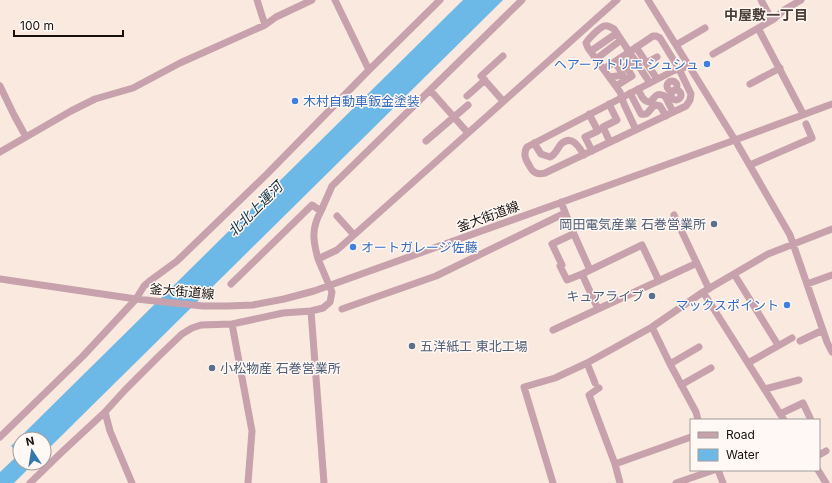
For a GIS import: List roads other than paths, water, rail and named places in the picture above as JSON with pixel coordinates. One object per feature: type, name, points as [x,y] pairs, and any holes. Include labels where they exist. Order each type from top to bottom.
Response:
[{"type":"street","points":[[257,0],[265,25]]},
{"type":"street","points":[[0,152],[71,111],[95,99],[133,88],[180,63],[265,25],[276,17],[312,0]]},
{"type":"street","points":[[335,0],[369,70]]},
{"type":"street","points":[[0,437],[83,356],[136,299],[144,286],[177,261],[267,174],[440,0]]},
{"type":"street","points":[[30,483],[106,412],[182,334],[201,325],[232,324],[283,313],[311,312],[323,308],[330,302],[332,292],[318,259],[314,237],[316,220],[332,186],[522,0]]},
{"type":"street","points":[[318,259],[337,250],[617,0]]},
{"type":"street","points":[[648,0],[735,140],[790,235],[832,352]]},
{"type":"street","points":[[761,0],[772,20]]},
{"type":"street","points":[[713,54],[772,20],[792,2],[801,0]]},
{"type":"street","points":[[636,130],[620,92],[586,43],[588,38],[604,26],[609,26],[614,29],[635,60],[653,81]]},
{"type":"street","points":[[676,44],[705,28]]},
{"type":"street","points":[[758,28],[803,114]]},
{"type":"street","points":[[591,51],[617,33]]},
{"type":"street","points":[[604,69],[653,36],[656,36],[660,38],[679,69],[691,94],[690,100],[686,106],[545,174],[539,174],[533,171],[525,156],[527,147],[653,81],[673,71],[679,69],[689,65]]},
{"type":"street","points":[[596,58],[621,40]]},
{"type":"street","points":[[636,47],[646,63],[653,81]]},
{"type":"street","points":[[503,56],[481,76],[503,101]]},
{"type":"street","points":[[646,63],[656,57]]},
{"type":"street","points":[[616,86],[632,76],[626,66],[635,60]]},
{"type":"street","points":[[610,77],[623,75],[615,62]]},
{"type":"street","points":[[750,84],[780,68]]},
{"type":"street","points":[[682,108],[678,100],[681,96],[680,92],[676,90],[671,91],[668,89],[667,84],[668,82],[672,81],[676,83],[684,79]]},
{"type":"street","points":[[467,96],[485,80]]},
{"type":"street","points":[[0,86],[26,137]]},
{"type":"street","points":[[638,89],[647,102],[650,102],[657,95],[661,94],[665,96],[673,112]]},
{"type":"street","points":[[430,90],[468,133]]},
{"type":"street","points":[[630,93],[641,114],[647,114],[650,112],[651,108],[656,105],[660,106],[666,116]]},
{"type":"street","points":[[426,141],[468,104]]},
{"type":"street","points":[[609,104],[617,120],[603,127],[610,142]]},
{"type":"street","name":"釜大街道線","points":[[0,279],[136,299],[203,306],[228,306],[284,300],[330,286],[832,104]]},
{"type":"street","points":[[590,114],[598,131],[585,137],[592,151]]},
{"type":"street","points":[[750,165],[812,138],[806,124]]},
{"type":"street","points":[[534,143],[541,154],[550,157],[554,155],[561,144],[571,140],[576,143],[584,155]]},
{"type":"street","points":[[561,202],[590,270]]},
{"type":"street","points":[[231,284],[312,205],[321,211]]},
{"type":"street","points":[[342,309],[436,276],[565,213]]},
{"type":"street","points":[[674,215],[697,263],[706,290],[748,363],[782,417],[802,403],[810,419]]},
{"type":"street","points":[[336,216],[354,235]]},
{"type":"street","points":[[553,483],[524,387],[555,378],[587,363],[652,327],[706,290],[768,254],[832,230]]},
{"type":"street","points":[[573,232],[571,235],[552,244],[567,280],[642,245],[659,281]]},
{"type":"street","points":[[553,330],[697,263]]},
{"type":"street","points":[[582,274],[598,309]]},
{"type":"street","points":[[734,274],[778,346]]},
{"type":"street","points":[[807,284],[832,275]]},
{"type":"street","points":[[311,312],[324,483]]},
{"type":"street","points":[[232,324],[252,431],[248,483]]},
{"type":"street","points":[[652,327],[696,412],[698,419]]},
{"type":"street","points":[[800,341],[823,330]]},
{"type":"street","points":[[748,363],[792,338]]},
{"type":"street","points":[[670,364],[699,347]]},
{"type":"street","points":[[587,363],[597,386],[589,395],[615,464],[620,483]]},
{"type":"street","points":[[681,385],[711,368]]},
{"type":"street","points":[[765,389],[799,380]]},
{"type":"street","points":[[106,412],[110,431],[132,483]]},
{"type":"street","points":[[615,464],[690,438]]},
{"type":"street","points":[[820,454],[826,451]]},
{"type":"street","points":[[676,483],[711,471]]},
{"type":"street","points":[[718,471],[723,483]]},
{"type":"street","points":[[819,471],[826,483]]},
{"type":"water","name":"北北上運河","points":[[463,0],[503,0],[52,445],[52,431],[26,431]]},
{"type":"water","points":[[12,461],[12,471],[26,471],[14,483],[0,483],[0,472]]},
{"type":"place","name":"ヘアーアトリエ シュシュ","points":[[707,64]]},
{"type":"place","name":"木村自動車鈑金塗装","points":[[295,101]]},
{"type":"place","name":"岡田電気産業 石巻営業所","points":[[714,224]]},
{"type":"place","name":"オートガレージ佐藤","points":[[353,247]]},
{"type":"place","name":"キュアライブ","points":[[652,296]]},
{"type":"place","name":"マックスポイント","points":[[787,305]]},
{"type":"place","name":"五洋紙工 東北工場","points":[[412,346]]},
{"type":"place","name":"小松物産 石巻営業所","points":[[212,368]]},
{"type":"district","name":"中屋敷一丁目","points":[[766,15]]}]
